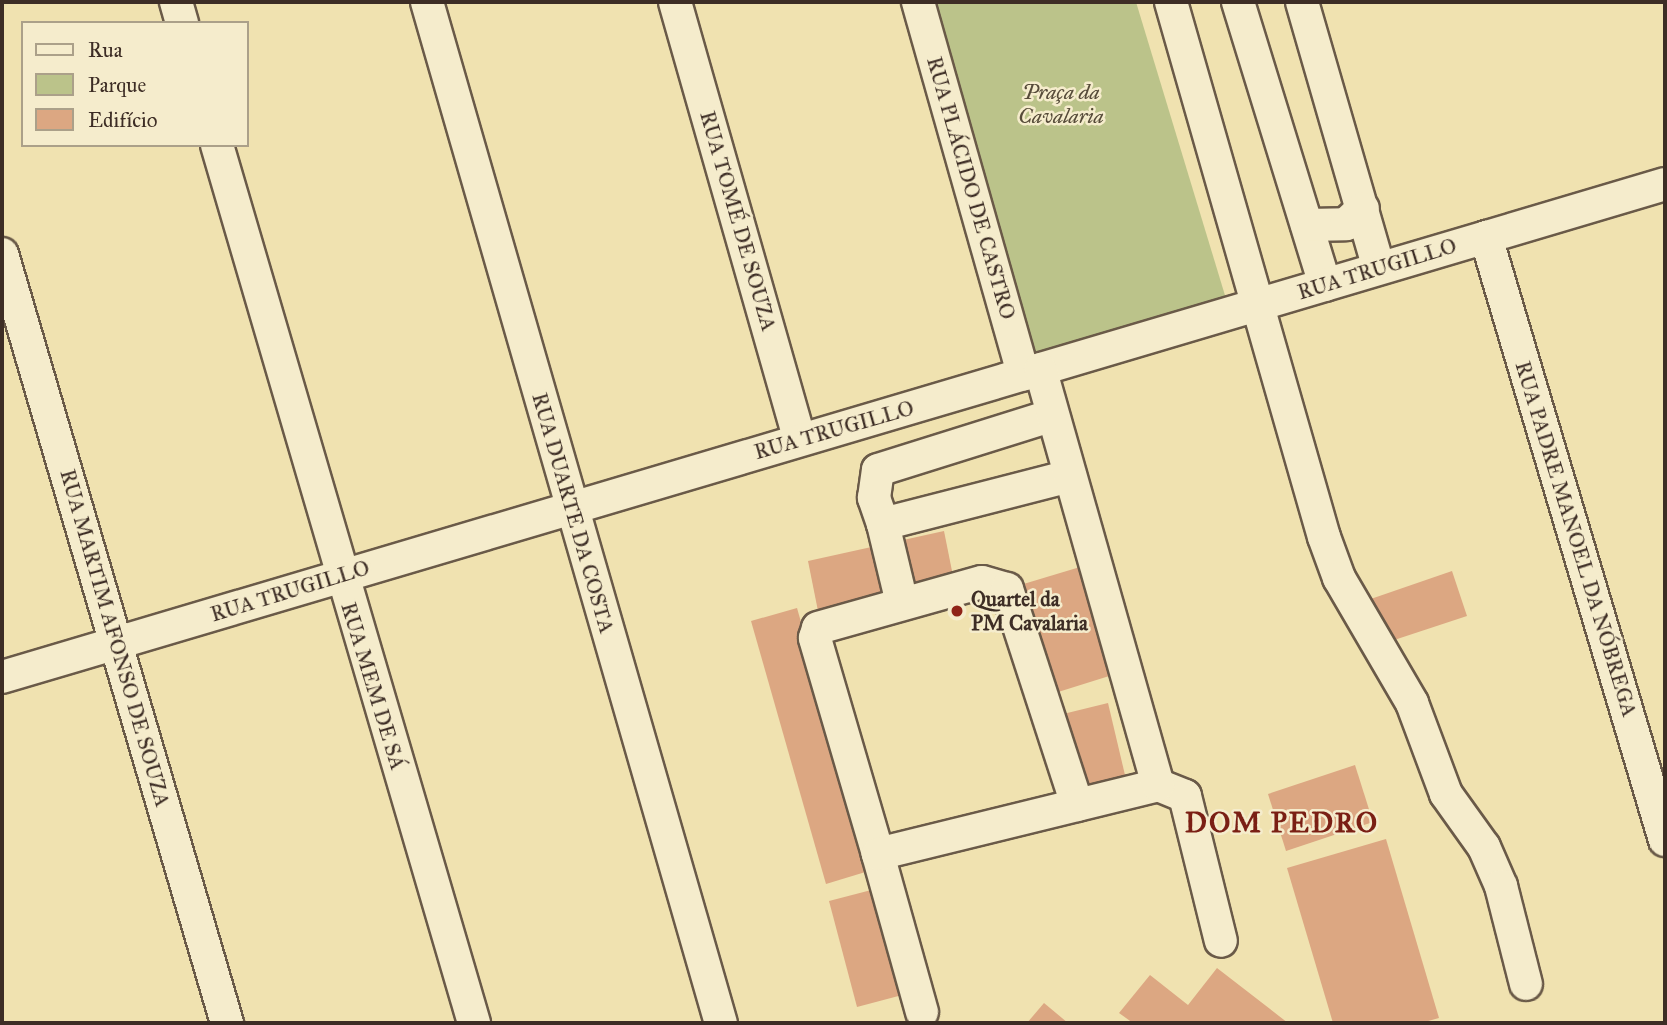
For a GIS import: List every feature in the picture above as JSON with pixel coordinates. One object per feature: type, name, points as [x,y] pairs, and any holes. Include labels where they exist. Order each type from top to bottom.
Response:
[{"type":"street","points":[[176,2],[181,21]]},
{"type":"street","name":"RUA DUARTE DA COSTA","points":[[428,2],[571,508],[721,1023]]},
{"type":"street","name":"RUA TOMÉ DE SOUZA","points":[[675,2],[800,440]]},
{"type":"street","name":"RUA PLÁCIDO DE CASTRO","points":[[918,2],[1032,372],[1053,415],[1158,785]]},
{"type":"street","points":[[1171,2],[1339,578],[1412,703],[1446,794],[1484,847],[1501,886],[1526,984]]},
{"type":"street","points":[[1238,2],[1325,285]]},
{"type":"street","points":[[1302,2],[1379,268]]},
{"type":"street","name":"RUA MEM DE SÁ","points":[[219,147],[341,576],[474,1023]]},
{"type":"street","name":"RUA TRUGILLO","points":[[2,677],[1665,184]]},
{"type":"street","points":[[1307,225],[1346,224],[1363,208]]},
{"type":"street","name":"RUA PADRE MANOEL DA NÓBREGA","points":[[1486,237],[1665,840]]},
{"type":"street","name":"RUA MARTIM AFONSO DE SOUZA","points":[[2,254],[227,1023]]},
{"type":"street","points":[[902,603],[873,482],[878,470],[1053,415]]},
{"type":"street","points":[[883,524],[1070,476]]},
{"type":"street","points":[[922,1012],[815,638],[825,623],[982,582],[1007,589],[1077,805]]},
{"type":"street","points":[[878,854],[1158,785],[1185,796],[1221,941]]},
{"type":"green space","name":"Praça da Cavalaria","points":[[920,2],[1136,2],[1227,302],[1036,362]]},
{"type":"building","points":[[944,531],[954,581],[818,611],[808,561]]},
{"type":"building","points":[[1090,564],[1122,672],[1039,698],[1007,589]]},
{"type":"building","points":[[1452,571],[1467,616],[1376,646],[1362,602]]},
{"type":"building","points":[[797,608],[872,870],[826,884],[751,621]]},
{"type":"building","points":[[1108,703],[1129,792],[1077,805],[1055,716]]},
{"type":"building","points":[[1355,765],[1373,822],[1286,851],[1268,794]]},
{"type":"building","points":[[1386,839],[1439,1018],[1421,1023],[1333,1023],[1287,868]]},
{"type":"building","points":[[879,888],[906,994],[857,1007],[829,901]]},
{"type":"building","points":[[1217,968],[1288,1023],[1133,1023],[1119,1013],[1150,975],[1188,1005]]},
{"type":"building","points":[[1044,1003],[1068,1023],[1027,1023]]},
{"type":"place","name":"Quartel da PM Cavalaria","points":[[957,611]]},
{"type":"district","name":"DOM PEDRO","points":[[1282,823]]}]
